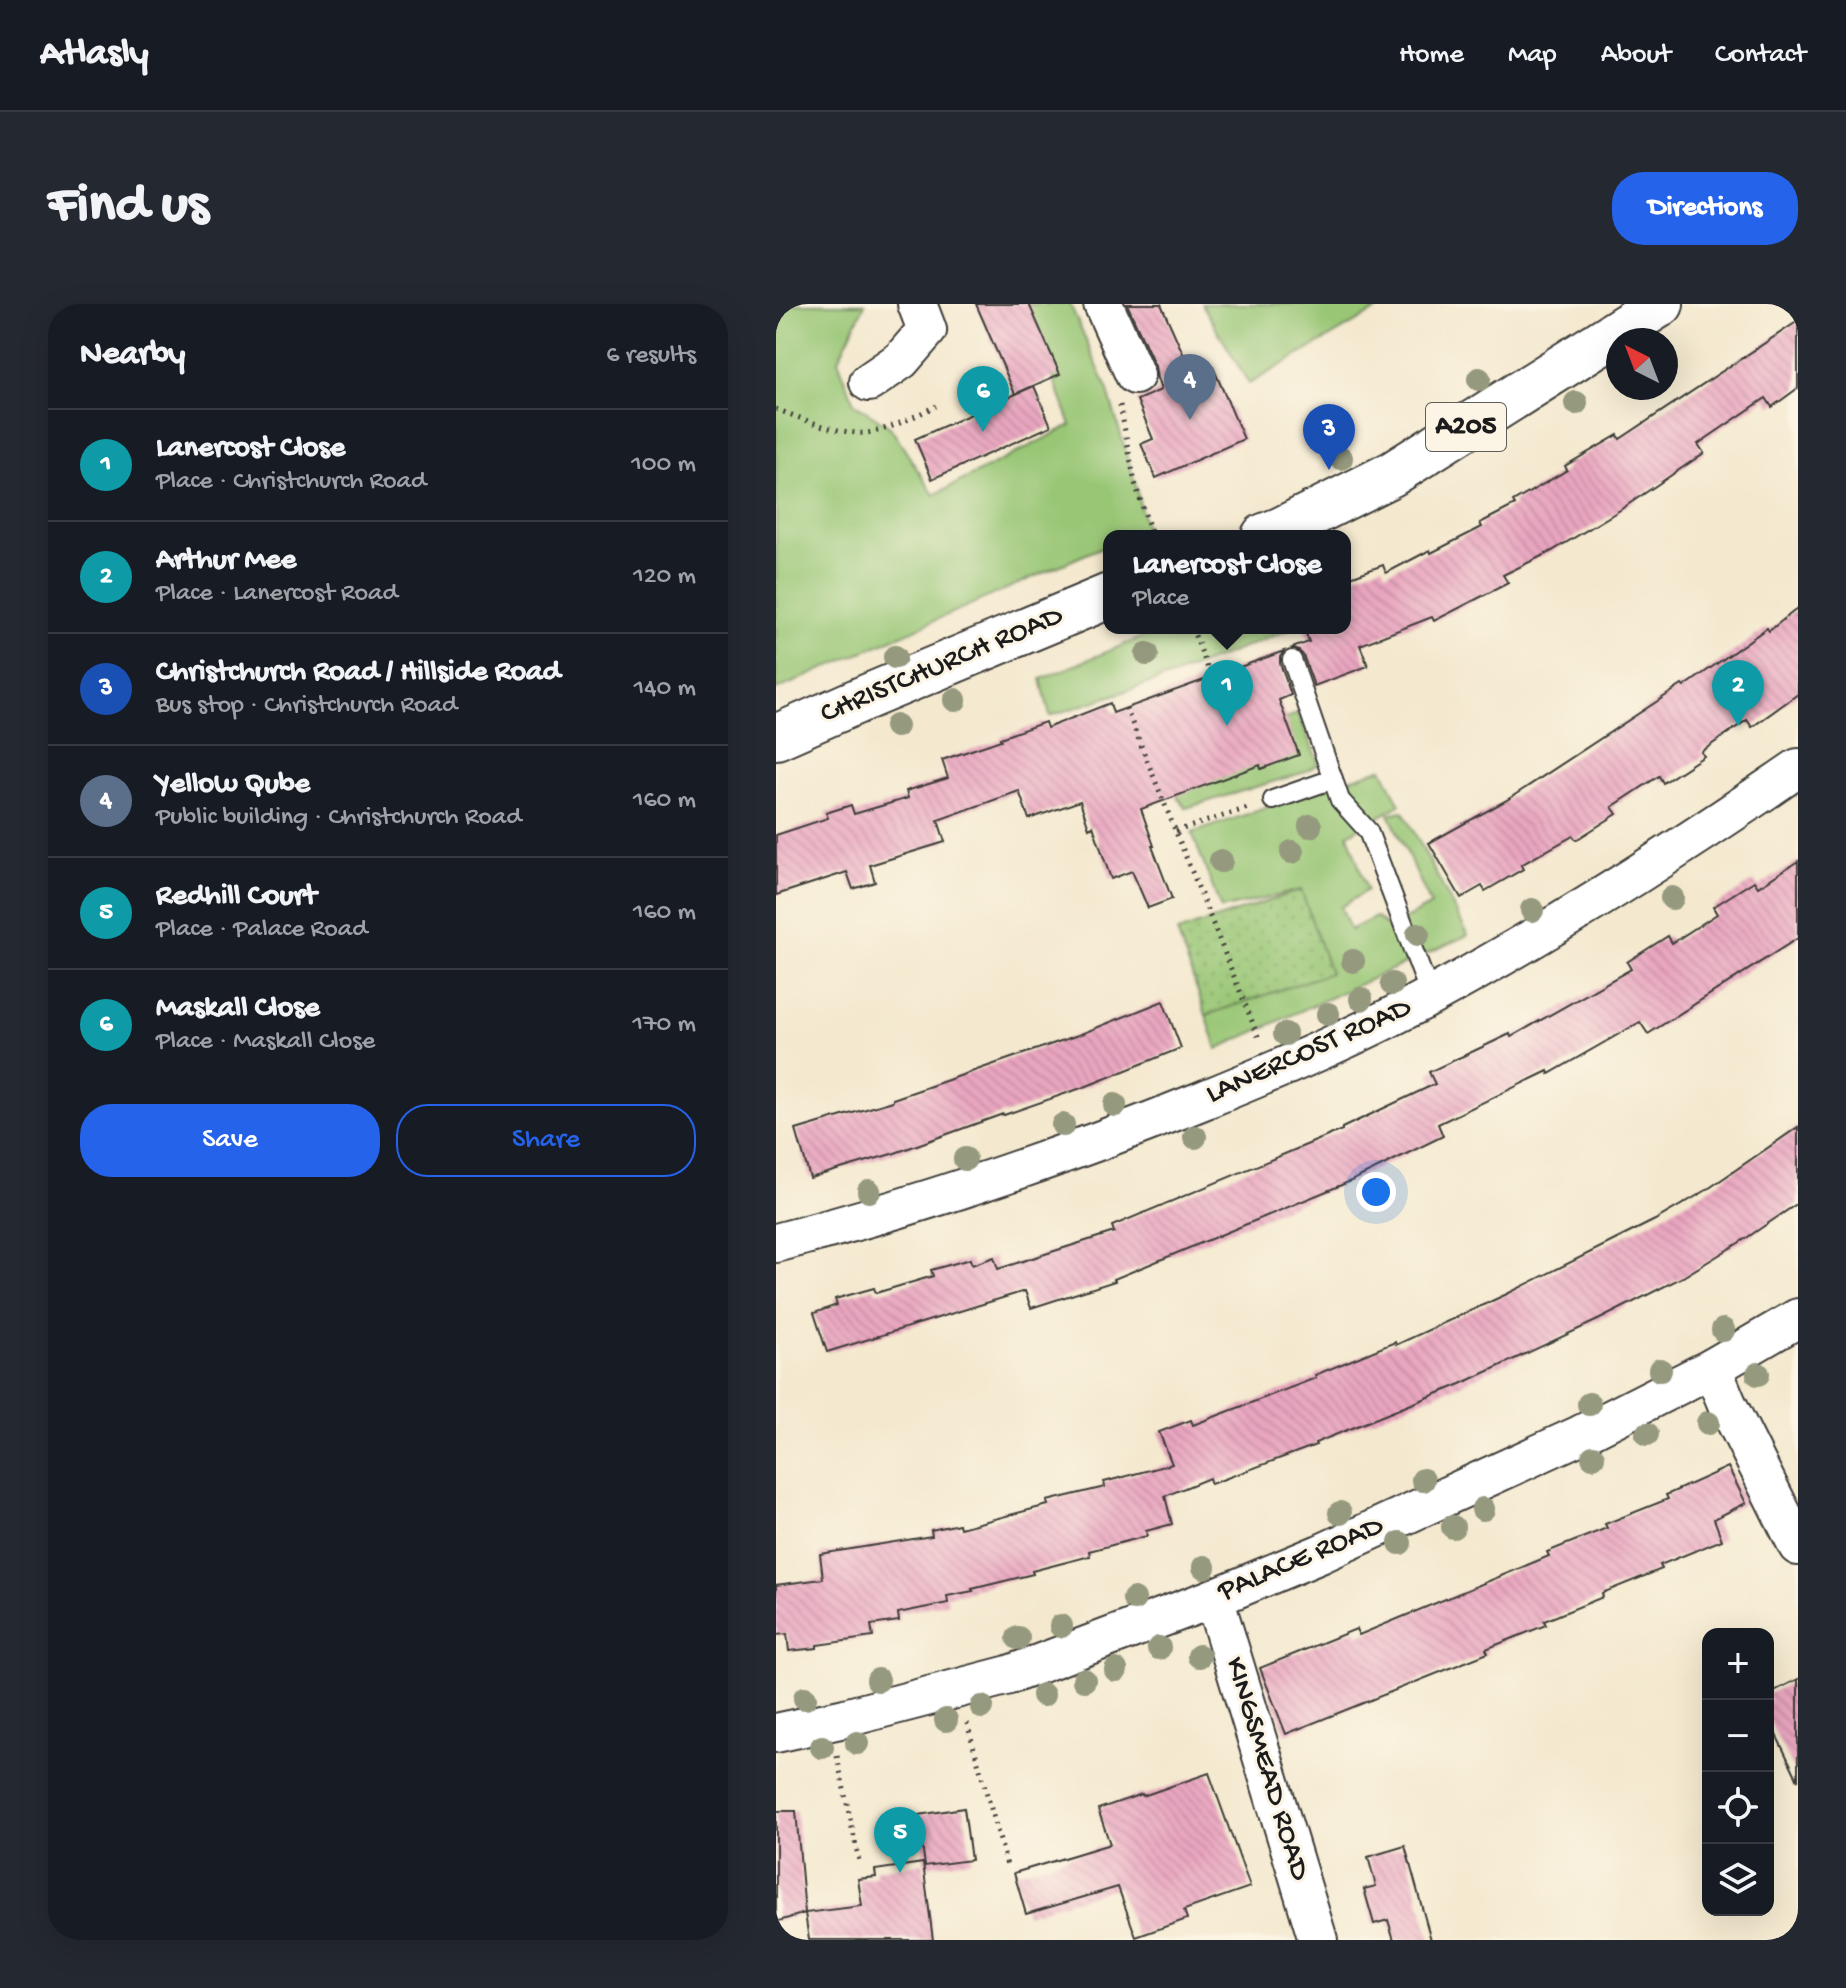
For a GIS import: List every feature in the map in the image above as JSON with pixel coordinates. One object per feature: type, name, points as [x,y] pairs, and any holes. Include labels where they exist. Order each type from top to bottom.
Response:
[{"type":"highway","name":"A205","points":[[1279,530],[1392,474],[1661,304]]},
{"type":"highway","name":"CHRISTCHURCH ROAD","points":[[776,737],[1103,598]]},
{"type":"street","points":[[869,382],[901,360],[927,330],[917,304]]},
{"type":"street","points":[[1103,304],[1135,375]]},
{"type":"street","name":"LANERCOST ROAD","points":[[776,1243],[1004,1175],[1116,1135],[1307,1056],[1431,997],[1533,938],[1631,879],[1798,768]]},
{"type":"street","name":"PALACE ROAD","points":[[776,1733],[1009,1675],[1214,1598],[1320,1554],[1566,1441],[1712,1368],[1798,1318]]},
{"type":"street","points":[[1712,1368],[1798,1546]]},
{"type":"street","name":"KINGSMEAD ROAD","points":[[1214,1598],[1318,1940]]},
{"type":"lane","points":[[1292,660],[1340,800],[1368,831],[1431,997]]},
{"type":"lane","points":[[1273,800],[1333,779]]},
{"type":"path","points":[[1135,375],[1118,395],[1135,483],[1150,530]]},
{"type":"path","points":[[776,409],[825,427],[865,433],[890,427],[936,406]]},
{"type":"path","points":[[1194,634],[1214,684]]},
{"type":"path","points":[[1126,708],[1261,1045]]},
{"type":"path","points":[[1176,831],[1273,800]]},
{"type":"path","points":[[966,1722],[1008,1869]]},
{"type":"path","points":[[837,1756],[859,1861]]},
{"type":"green space","points":[[776,304],[865,304],[838,360],[854,403],[890,427],[934,495],[1071,425],[1026,304],[1070,304],[1107,388],[1145,528],[1103,530],[1103,547],[776,690]]},
{"type":"green space","points":[[1202,304],[1387,304],[1249,384]]},
{"type":"green space","points":[[1150,634],[1278,634],[1175,675],[1050,716],[1041,679]]},
{"type":"green space","points":[[1298,713],[1319,764],[1302,773],[1186,808],[1163,776]]},
{"type":"green space","points":[[1382,768],[1400,805],[1348,834],[1367,890],[1341,907],[1350,930],[1376,917],[1389,928],[1431,905],[1389,814],[1403,811],[1468,935],[1217,1049],[1206,1015],[1329,973],[1301,890],[1221,909],[1192,833]]},
{"type":"green space","points":[[1301,890],[1330,973],[1206,1015],[1177,932]]},
{"type":"building","points":[[976,304],[1029,304],[1060,374],[1015,394]]},
{"type":"building","points":[[1127,304],[1161,304],[1193,376],[1213,367],[1244,439],[1156,478],[1141,444],[1153,439],[1137,400],[1161,390],[1155,366]]},
{"type":"building","points":[[1798,321],[1798,388],[1772,407],[1766,398],[1698,444],[1704,453],[1620,510],[1552,551],[1503,575],[1508,583],[1434,621],[1432,617],[1360,645],[1368,666],[1314,686],[1303,655],[1292,648],[1309,642],[1306,634],[1351,634],[1351,577],[1383,565],[1386,573],[1482,527],[1480,523],[1515,505],[1513,502],[1567,470],[1565,466],[1618,435],[1620,439]]},
{"type":"building","points":[[1034,386],[1051,426],[932,479],[915,439]]},
{"type":"building","points":[[1798,608],[1798,694],[1752,727],[1747,720],[1701,752],[1704,756],[1663,783],[1659,776],[1612,807],[1617,814],[1576,840],[1573,836],[1521,865],[1523,869],[1485,891],[1482,886],[1461,898],[1429,843],[1507,800],[1682,685],[1684,687],[1767,628],[1769,631]]},
{"type":"building","points":[[1284,651],[1280,663],[1291,695],[1279,700],[1299,755],[1261,769],[1260,765],[1141,809],[1172,899],[1148,908],[1132,871],[1111,879],[1093,826],[1089,828],[1080,801],[1029,819],[1019,791],[938,820],[945,842],[870,865],[875,882],[853,889],[847,872],[776,895],[776,835],[828,818],[826,813],[851,805],[854,814],[908,798],[906,791],[948,778],[942,760],[1000,738],[1045,722],[1047,728],[1110,703],[1113,713]]},
{"type":"building","points":[[1798,861],[1798,938],[1648,1034],[1640,1022],[1549,1074],[1548,1071],[1438,1124],[1443,1136],[1351,1181],[1115,1281],[1031,1308],[1025,1291],[827,1352],[814,1313],[837,1305],[835,1299],[874,1288],[876,1293],[933,1276],[931,1270],[970,1259],[972,1265],[994,1257],[998,1269],[1114,1232],[1112,1226],[1342,1130],[1435,1084],[1429,1072],[1510,1034],[1511,1037],[1631,969],[1627,962],[1668,936],[1672,943],[1717,914],[1713,907],[1754,881],[1758,887]]},
{"type":"building","points":[[1163,1001],[1181,1048],[1087,1086],[895,1153],[810,1178],[796,1130],[893,1101],[1081,1034]]},
{"type":"building","points":[[1798,1127],[1798,1203],[1683,1277],[1600,1319],[1461,1384],[1316,1445],[1211,1484],[1209,1478],[1165,1496],[1172,1524],[1146,1531],[1147,1536],[1089,1551],[1090,1556],[1032,1571],[1033,1574],[947,1596],[948,1603],[898,1613],[899,1621],[871,1625],[873,1637],[789,1651],[787,1634],[776,1635],[776,1585],[823,1579],[820,1554],[932,1536],[931,1530],[959,1524],[960,1528],[1048,1505],[1047,1501],[1105,1487],[1104,1482],[1172,1464],[1159,1432],[1191,1420],[1193,1425],[1316,1378],[1315,1375],[1395,1342],[1396,1345],[1507,1294],[1655,1220],[1705,1191]]},
{"type":"building","points":[[1728,1467],[1746,1503],[1714,1519],[1722,1540],[1660,1565],[1662,1569],[1544,1621],[1546,1625],[1486,1649],[1488,1653],[1286,1734],[1260,1668],[1356,1629],[1359,1635],[1549,1556],[1547,1552],[1607,1528],[1605,1524],[1668,1499],[1666,1495]]},
{"type":"building","points":[[1798,1679],[1798,1780],[1774,1730],[1774,1691]]},
{"type":"building","points":[[1209,1773],[1250,1887],[1184,1910],[1187,1919],[1136,1937],[1118,1887],[1026,1914],[1014,1873],[1110,1844],[1098,1809]]},
{"type":"building","points":[[964,1808],[971,1860],[925,1866],[918,1815]]},
{"type":"building","points":[[776,1811],[796,1811],[805,1913],[776,1922]]},
{"type":"building","points":[[1405,1846],[1431,1940],[1394,1940],[1388,1920],[1374,1924],[1364,1889],[1376,1886],[1368,1857]]},
{"type":"building","points":[[923,1863],[933,1940],[809,1940],[805,1913],[862,1906],[858,1879],[876,1877],[875,1870]]},
{"type":"place","name":"Yellow Qube","points":[[1190,420]]},
{"type":"place","name":"Maskall Close","points":[[983,432]]},
{"type":"place","name":"Christchurch Road / Hillside Road","points":[[1329,470]]},
{"type":"place","name":"Lanercost Close","points":[[1227,726]]},
{"type":"place","name":"Arthur Mee","points":[[1738,726]]},
{"type":"place","name":"Redhill Court","points":[[900,1873]]}]
